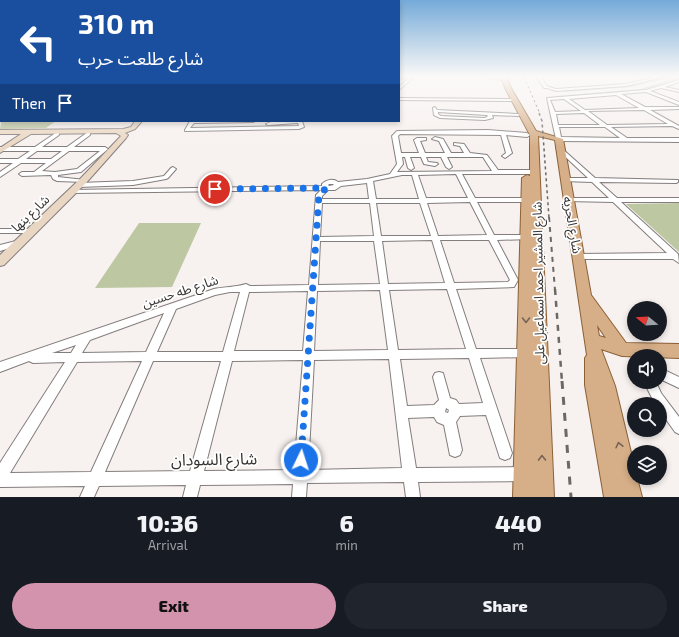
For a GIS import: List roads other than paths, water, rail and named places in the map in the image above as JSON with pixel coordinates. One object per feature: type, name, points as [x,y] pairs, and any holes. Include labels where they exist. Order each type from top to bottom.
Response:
[{"type":"main road","name":"شارع المشير احمد اسماعيل على","points":[[512,100],[518,115],[531,136]]},
{"type":"main road","name":"شارع المشير احمد اسماعيل على","points":[[513,100],[531,136],[532,237],[543,497]]},
{"type":"main road","name":"شارع بنها","points":[[1,261],[79,185],[138,122]]},
{"type":"main road","name":"شارع بنها","points":[[127,132],[142,122]]},
{"type":"main road","points":[[0,133],[127,132]]},
{"type":"main road","points":[[1,149],[25,133],[88,134],[127,132]]},
{"type":"main road","points":[[531,136],[559,144]]},
{"type":"main road","name":"شارع الحريه","points":[[559,144],[593,346],[594,385],[615,497]]},
{"type":"main road","name":"شارع المشير احمد اسماعيل على","points":[[524,497],[526,353],[532,237]]},
{"type":"main road","points":[[585,296],[622,349]]},
{"type":"main road","points":[[593,346],[627,350]]},
{"type":"main road","name":"شارع الحريه","points":[[593,346],[606,386],[631,497]]},
{"type":"main road","points":[[667,352],[679,351]]},
{"type":"street","points":[[433,100],[436,115],[438,116],[488,119],[491,117],[489,114]]},
{"type":"street","name":"شارع الحريه","points":[[548,100],[553,111],[559,144]]},
{"type":"street","points":[[569,100],[626,140]]},
{"type":"street","points":[[629,100],[677,126]]},
{"type":"street","points":[[669,100],[679,104]]},
{"type":"street","points":[[464,101],[467,112]]},
{"type":"street","points":[[452,112],[450,102],[479,101],[493,102],[499,114]]},
{"type":"street","points":[[479,101],[483,113]]},
{"type":"street","points":[[553,111],[649,111],[679,109]]},
{"type":"street","points":[[435,111],[518,115]]},
{"type":"street","points":[[461,112],[462,118]]},
{"type":"street","points":[[192,122],[187,130],[268,130],[299,128],[301,123],[267,122],[268,130]]},
{"type":"street","points":[[556,126],[677,126]]},
{"type":"street","points":[[393,174],[400,165],[395,136],[402,132],[503,133],[531,136]]},
{"type":"street","points":[[503,133],[509,153],[505,156]]},
{"type":"street","points":[[0,175],[57,134]]},
{"type":"street","points":[[35,174],[88,134]]},
{"type":"street","points":[[424,139],[417,140],[427,163],[434,164]]},
{"type":"street","points":[[434,140],[441,140],[449,155]]},
{"type":"street","points":[[559,144],[626,140],[679,140]]},
{"type":"street","points":[[456,144],[462,145],[468,155]]},
{"type":"street","points":[[559,144],[594,180],[677,258]]},
{"type":"street","points":[[1,149],[105,149],[79,171],[55,174],[22,174]]},
{"type":"street","points":[[398,155],[484,156],[496,172]]},
{"type":"street","points":[[408,155],[505,453]]},
{"type":"street","points":[[443,155],[449,167]]},
{"type":"street","points":[[0,161],[51,161]]},
{"type":"street","points":[[79,185],[133,183],[166,177],[173,169]]},
{"type":"street","points":[[299,497],[316,239],[321,204],[320,194],[326,188],[324,185],[328,182],[337,186],[370,181],[412,170],[458,172],[531,172]]},
{"type":"street","points":[[458,172],[492,237]]},
{"type":"street","points":[[55,174],[55,178],[57,179],[79,185],[326,188]]},
{"type":"street","points":[[565,180],[676,181]]},
{"type":"street","points":[[370,181],[413,497]]},
{"type":"street","points":[[321,204],[337,186]]},
{"type":"street","points":[[321,204],[373,201],[531,200]]},
{"type":"street","points":[[569,200],[679,200]]},
{"type":"street","points":[[0,231],[32,231]]},
{"type":"street","name":"شارع طه حسين","points":[[0,367],[214,292],[246,288],[509,286],[514,282],[513,278],[492,237]]},
{"type":"street","points":[[316,239],[532,237]]},
{"type":"street","points":[[0,248],[21,242]]},
{"type":"street","points":[[579,257],[677,258]]},
{"type":"street","points":[[190,497],[246,288]]},
{"type":"street","points":[[87,497],[172,307]]},
{"type":"street","points":[[0,476],[87,336]]},
{"type":"street","points":[[25,358],[526,353]]},
{"type":"street","points":[[439,377],[441,407]]},
{"type":"street","points":[[667,377],[679,383]]},
{"type":"street","points":[[653,389],[657,397],[679,428]]},
{"type":"street","points":[[401,412],[452,405],[455,450]]},
{"type":"street","points":[[452,414],[491,409]]},
{"type":"street","name":"شارع السودان","points":[[0,480],[196,476],[525,474]]},
{"type":"railway","points":[[534,100],[540,114]]},
{"type":"railway","points":[[539,113],[542,121],[549,218]]},
{"type":"railway","points":[[549,217],[555,290]]},
{"type":"railway","points":[[555,289],[562,382]]},
{"type":"railway","points":[[562,381],[571,497]]}]
